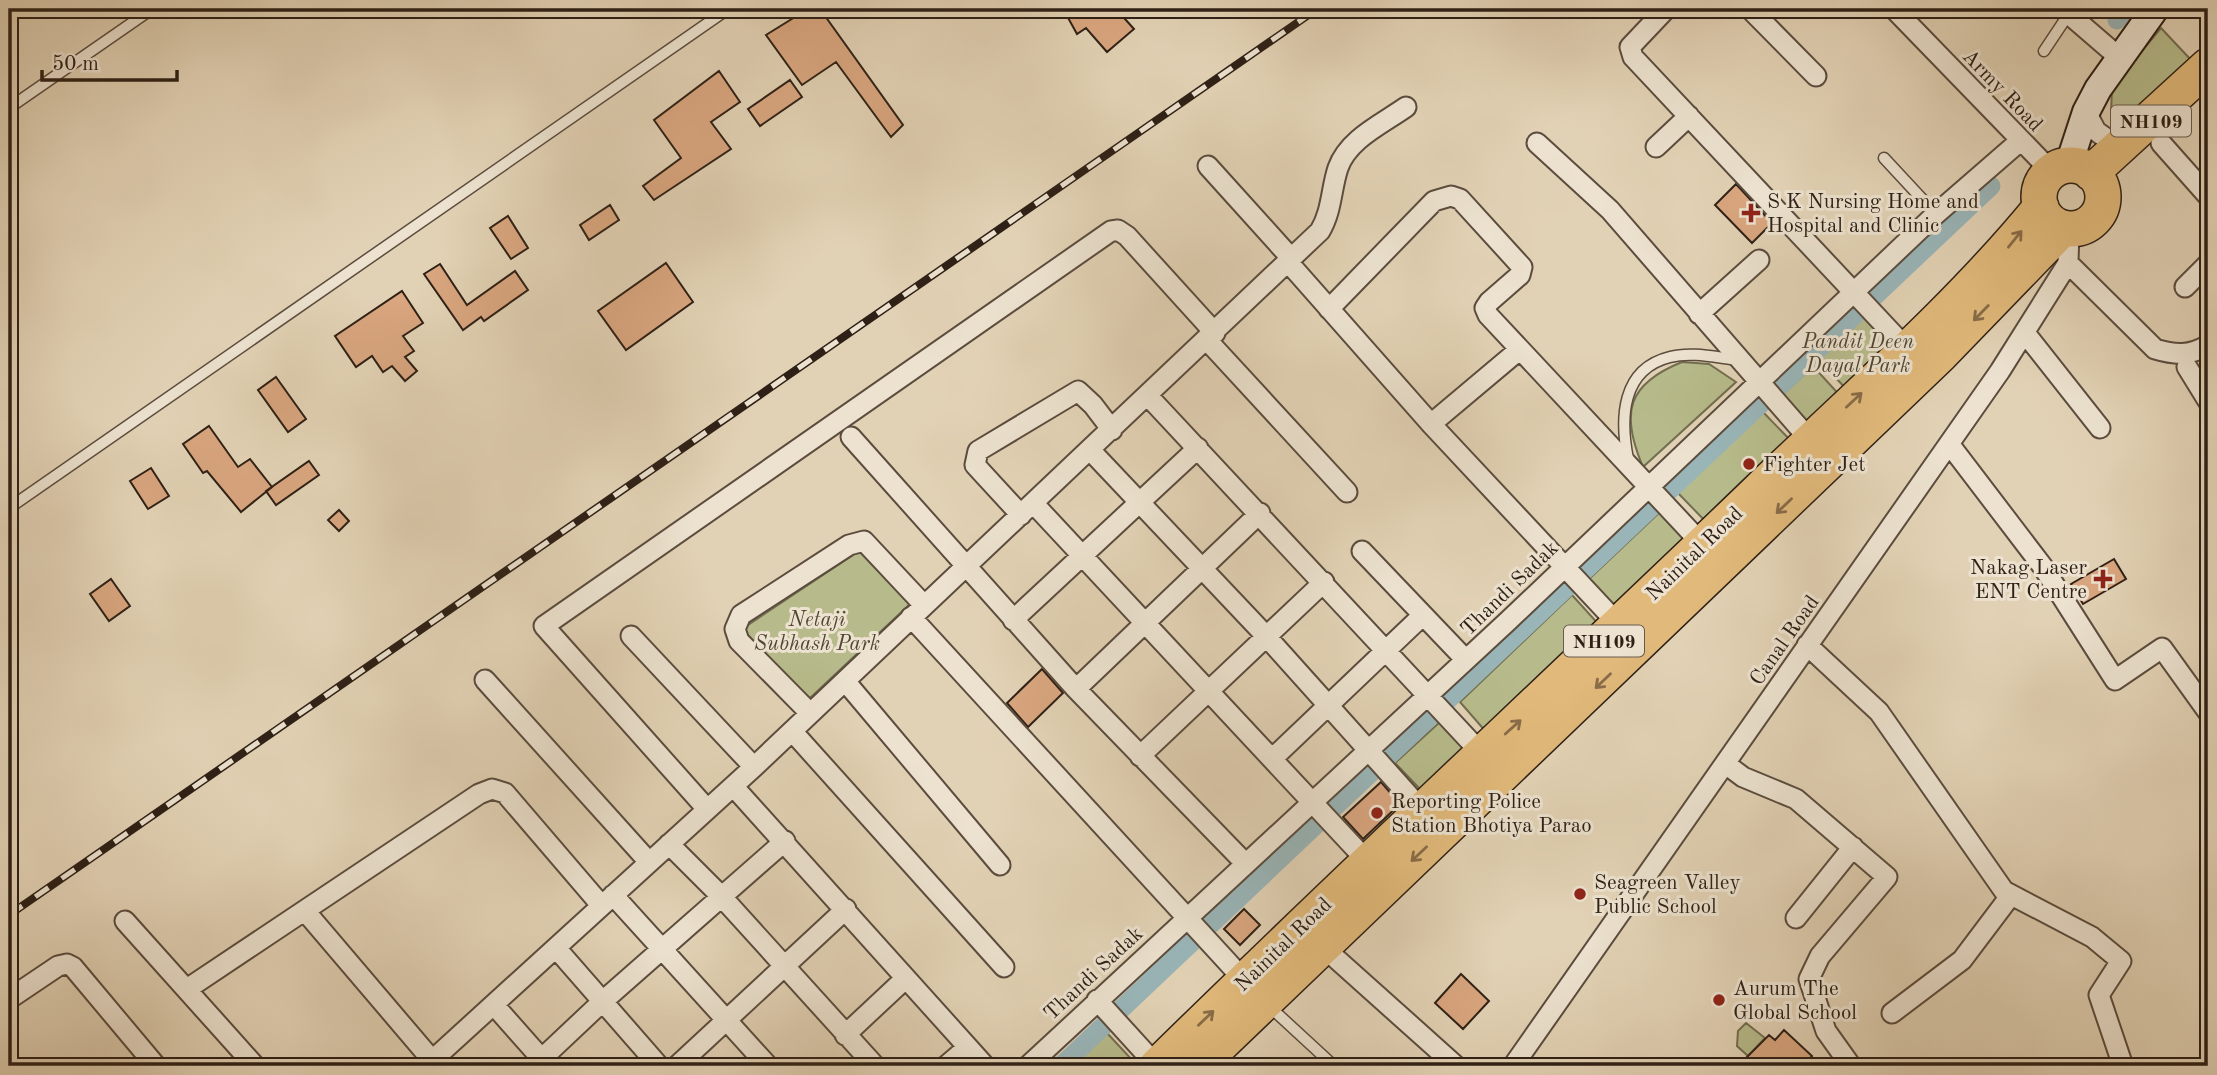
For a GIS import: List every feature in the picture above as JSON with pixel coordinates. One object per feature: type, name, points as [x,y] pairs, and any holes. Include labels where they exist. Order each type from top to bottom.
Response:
[{"type":"highway","name":"NH109","points":[[2079,177],[2121,149],[2208,66]]},
{"type":"highway","name":"NH109","points":[[2079,177],[2161,143],[2208,99]]},
{"type":"highway","points":[[2079,177],[2094,220],[2087,226],[2060,232],[2041,188],[2079,177]]},
{"type":"highway","name":"Nainital Road","points":[[1198,1066],[1255,991],[1820,451],[1907,349],[1995,263],[2060,232]]},
{"type":"highway","name":"Nainital Road","points":[[1157,1066],[1255,991],[1322,946],[1422,810],[1703,545],[1940,355],[2060,232]]},
{"type":"street","points":[[1666,9],[1630,47],[1633,57],[1864,300],[1907,349]]},
{"type":"street","points":[[1750,9],[1816,76]]},
{"type":"street","name":"Army Road","points":[[1894,9],[2020,141],[2079,177]]},
{"type":"street","points":[[2079,177],[2087,111],[2155,9]]},
{"type":"street","points":[[2066,12],[2121,59]]},
{"type":"street","points":[[305,911],[432,1065],[1149,397],[1320,231],[1327,220],[1337,169],[1343,155],[1353,144],[1406,107]]},
{"type":"street","points":[[2087,111],[2096,131],[2121,149]]},
{"type":"street","points":[[1656,147],[1689,116]]},
{"type":"street","name":"Thandi Sadak","points":[[1028,1066],[1107,1011],[1195,927],[1245,863],[1321,810],[1436,704],[1466,660],[1571,575],[1864,300],[1936,214],[2020,141]]},
{"type":"street","points":[[1537,143],[1610,210],[1820,451]]},
{"type":"street","points":[[2161,143],[2208,196]]},
{"type":"street","points":[[1208,166],[1431,425],[1620,626]]},
{"type":"street","points":[[1329,309],[1434,201],[1451,196],[1460,199],[1521,267],[1520,275],[1485,308],[1519,349],[1703,545]]},
{"type":"street","points":[[707,809],[544,626],[1111,231],[1118,230],[1127,236],[1211,337],[1347,492]]},
{"type":"street","points":[[2060,232],[2155,349],[2174,355],[2197,352],[2208,345]]},
{"type":"street","name":"Canal Road","points":[[1513,1066],[1727,765],[1807,645],[1950,445],[2025,333],[2060,232]]},
{"type":"street","points":[[1699,314],[1759,260]]},
{"type":"street","points":[[2185,287],[2208,264]]},
{"type":"street","points":[[2025,333],[2100,428]]},
{"type":"street","points":[[1431,425],[1519,349]]},
{"type":"street","points":[[2187,368],[2208,401]]},
{"type":"street","points":[[1112,430],[1093,405],[1078,391],[978,452],[975,465],[1082,555],[1378,872]]},
{"type":"street","points":[[1149,397],[1482,754]]},
{"type":"street","points":[[851,437],[1076,689],[1245,863]]},
{"type":"street","points":[[1950,445],[2043,567],[2115,680],[2162,648],[2208,712]]},
{"type":"street","points":[[1013,620],[1198,448]]},
{"type":"street","points":[[1091,451],[1266,636],[1422,810]]},
{"type":"street","points":[[1076,689],[1260,513]]},
{"type":"street","points":[[810,713],[739,640],[735,629],[741,615],[849,545],[864,541],[917,611],[1195,927],[1255,991]]},
{"type":"street","points":[[1362,551],[1466,660]]},
{"type":"street","points":[[1140,756],[1324,582]]},
{"type":"street","points":[[1272,759],[1385,648],[1423,615]]},
{"type":"street","points":[[631,636],[754,767]]},
{"type":"street","points":[[1807,645],[1879,712],[2004,891],[2092,937],[2121,961],[2099,995],[2123,1066]]},
{"type":"street","points":[[485,680],[649,862]]},
{"type":"street","points":[[845,681],[1000,865]]},
{"type":"street","points":[[792,731],[1004,967]]},
{"type":"street","points":[[1727,765],[1743,777],[1796,799],[1887,877],[1820,956],[1809,979],[1826,1031],[1851,1066]]},
{"type":"street","points":[[733,786],[985,1066]]},
{"type":"street","points":[[187,989],[479,794],[492,789],[505,793],[607,900],[660,950],[768,1066]]},
{"type":"street","points":[[494,1005],[542,1064],[603,1001],[785,841]]},
{"type":"street","points":[[669,844],[876,1066]]},
{"type":"street","points":[[1796,918],[1853,847]]},
{"type":"street","points":[[1892,1013],[1962,960],[2011,895]]},
{"type":"street","points":[[677,1066],[786,968],[846,909]]},
{"type":"street","points":[[125,921],[255,1066]]},
{"type":"street","points":[[1322,946],[1456,1066]]},
{"type":"street","points":[[556,948],[659,1066]]},
{"type":"street","points":[[9,999],[58,966],[67,964],[74,967],[156,1066]]},
{"type":"street","points":[[845,1035],[906,978]]},
{"type":"street","points":[[1107,1011],[1157,1066]]},
{"type":"street","points":[[946,1066],[967,1048]]},
{"type":"lane","points":[[9,108],[152,9]]},
{"type":"lane","points":[[9,508],[727,9]]},
{"type":"lane","points":[[2044,51],[2066,12]]},
{"type":"lane","points":[[1884,158],[1936,214]]},
{"type":"lane","points":[[1630,466],[1623,407],[1626,394],[1636,379],[1655,363],[1671,356],[1740,360]]},
{"type":"lane","points":[[1255,991],[1334,1066]]},
{"type":"green space","points":[[2161,28],[2192,61],[2122,123],[2111,114],[2112,87]]},
{"type":"green space","name":"Pandit Deen Dayal Park","points":[[1866,314],[1898,347],[1849,392],[1818,359]]},
{"type":"green space","points":[[1682,362],[1709,364],[1736,382],[1643,467],[1632,431],[1633,402],[1649,380]]},
{"type":"green space","points":[[1813,366],[1844,400],[1810,432],[1780,397]]},
{"type":"green space","points":[[1762,411],[1794,444],[1710,526],[1677,492]]},
{"type":"green space","points":[[1662,510],[1693,541],[1619,612],[1588,580]]},
{"type":"green space","name":"Netaji Subhash Park","points":[[859,551],[910,604],[809,699],[742,629]]},
{"type":"green space","points":[[1572,595],[1601,627],[1487,733],[1460,702]]},
{"type":"green space","points":[[1441,721],[1467,749],[1422,791],[1395,763]]},
{"type":"green space","points":[[1746,1023],[1765,1038],[1748,1056],[1737,1046],[1738,1031]]},
{"type":"green space","points":[[1107,1033],[1135,1063],[1131,1066],[1070,1066]]},
{"type":"building","points":[[808,9],[820,9],[903,125],[891,137],[836,62],[802,85],[766,35]]},
{"type":"building","points":[[1080,9],[1116,9],[1134,29],[1107,52],[1086,28],[1077,34],[1067,16]]},
{"type":"building","points":[[719,71],[740,102],[711,122],[731,149],[654,200],[643,186],[681,158],[654,120]]},
{"type":"building","points":[[790,80],[802,97],[760,126],[748,109]]},
{"type":"building","points":[[1736,184],[1772,223],[1752,243],[1715,205]]},
{"type":"building","points":[[610,205],[619,220],[589,240],[580,225]]},
{"type":"building","points":[[508,216],[528,248],[511,259],[490,228]]},
{"type":"building","points":[[666,263],[693,302],[626,350],[598,311]]},
{"type":"building","points":[[440,264],[467,305],[515,271],[528,290],[484,321],[481,317],[463,330],[424,274]]},
{"type":"building","points":[[402,291],[423,323],[403,336],[414,351],[405,357],[417,371],[405,381],[392,366],[383,372],[372,356],[356,367],[335,336]]},
{"type":"building","points":[[276,377],[306,419],[288,432],[258,390]]},
{"type":"building","points":[[209,426],[238,467],[250,459],[272,487],[241,512],[207,471],[203,473],[183,444]]},
{"type":"building","points":[[309,461],[319,475],[276,505],[266,491]]},
{"type":"building","points":[[151,468],[169,496],[148,509],[130,481]]},
{"type":"building","points":[[339,510],[349,521],[339,531],[328,520]]},
{"type":"building","points":[[2114,559],[2126,579],[2083,604],[2071,584]]},
{"type":"building","points":[[111,579],[130,606],[109,621],[90,594]]},
{"type":"building","points":[[1042,669],[1063,693],[1028,727],[1007,703]]},
{"type":"building","name":"Reporting Police Station Bhotiya Parao","points":[[1381,782],[1400,804],[1363,839],[1343,817]]},
{"type":"building","points":[[1244,909],[1260,925],[1240,945],[1224,929]]},
{"type":"building","points":[[1461,974],[1489,1001],[1463,1029],[1435,1003]]},
{"type":"building","points":[[1784,1030],[1812,1056],[1803,1066],[1738,1066],[1769,1035],[1775,1040]]},
{"type":"waterway","points":[[2117,20],[2125,9]]},
{"type":"waterway","points":[[1061,1066],[1991,186]]},
{"type":"railway","points":[[9,915],[1317,9]]},
{"type":"place","name":"S K Nursing Home and Hospital and Clinic","points":[[1751,213]]},
{"type":"place","name":"Fighter Jet","points":[[1749,464]]},
{"type":"place","name":"Nakag Laser ENT Centre","points":[[2103,579]]},
{"type":"place","name":"Reporting Police Station Bhotiya Parao","points":[[1377,813]]},
{"type":"place","name":"Seagreen Valley Public School","points":[[1580,894]]},
{"type":"place","name":"Aurum The Global School","points":[[1719,1000]]}]
